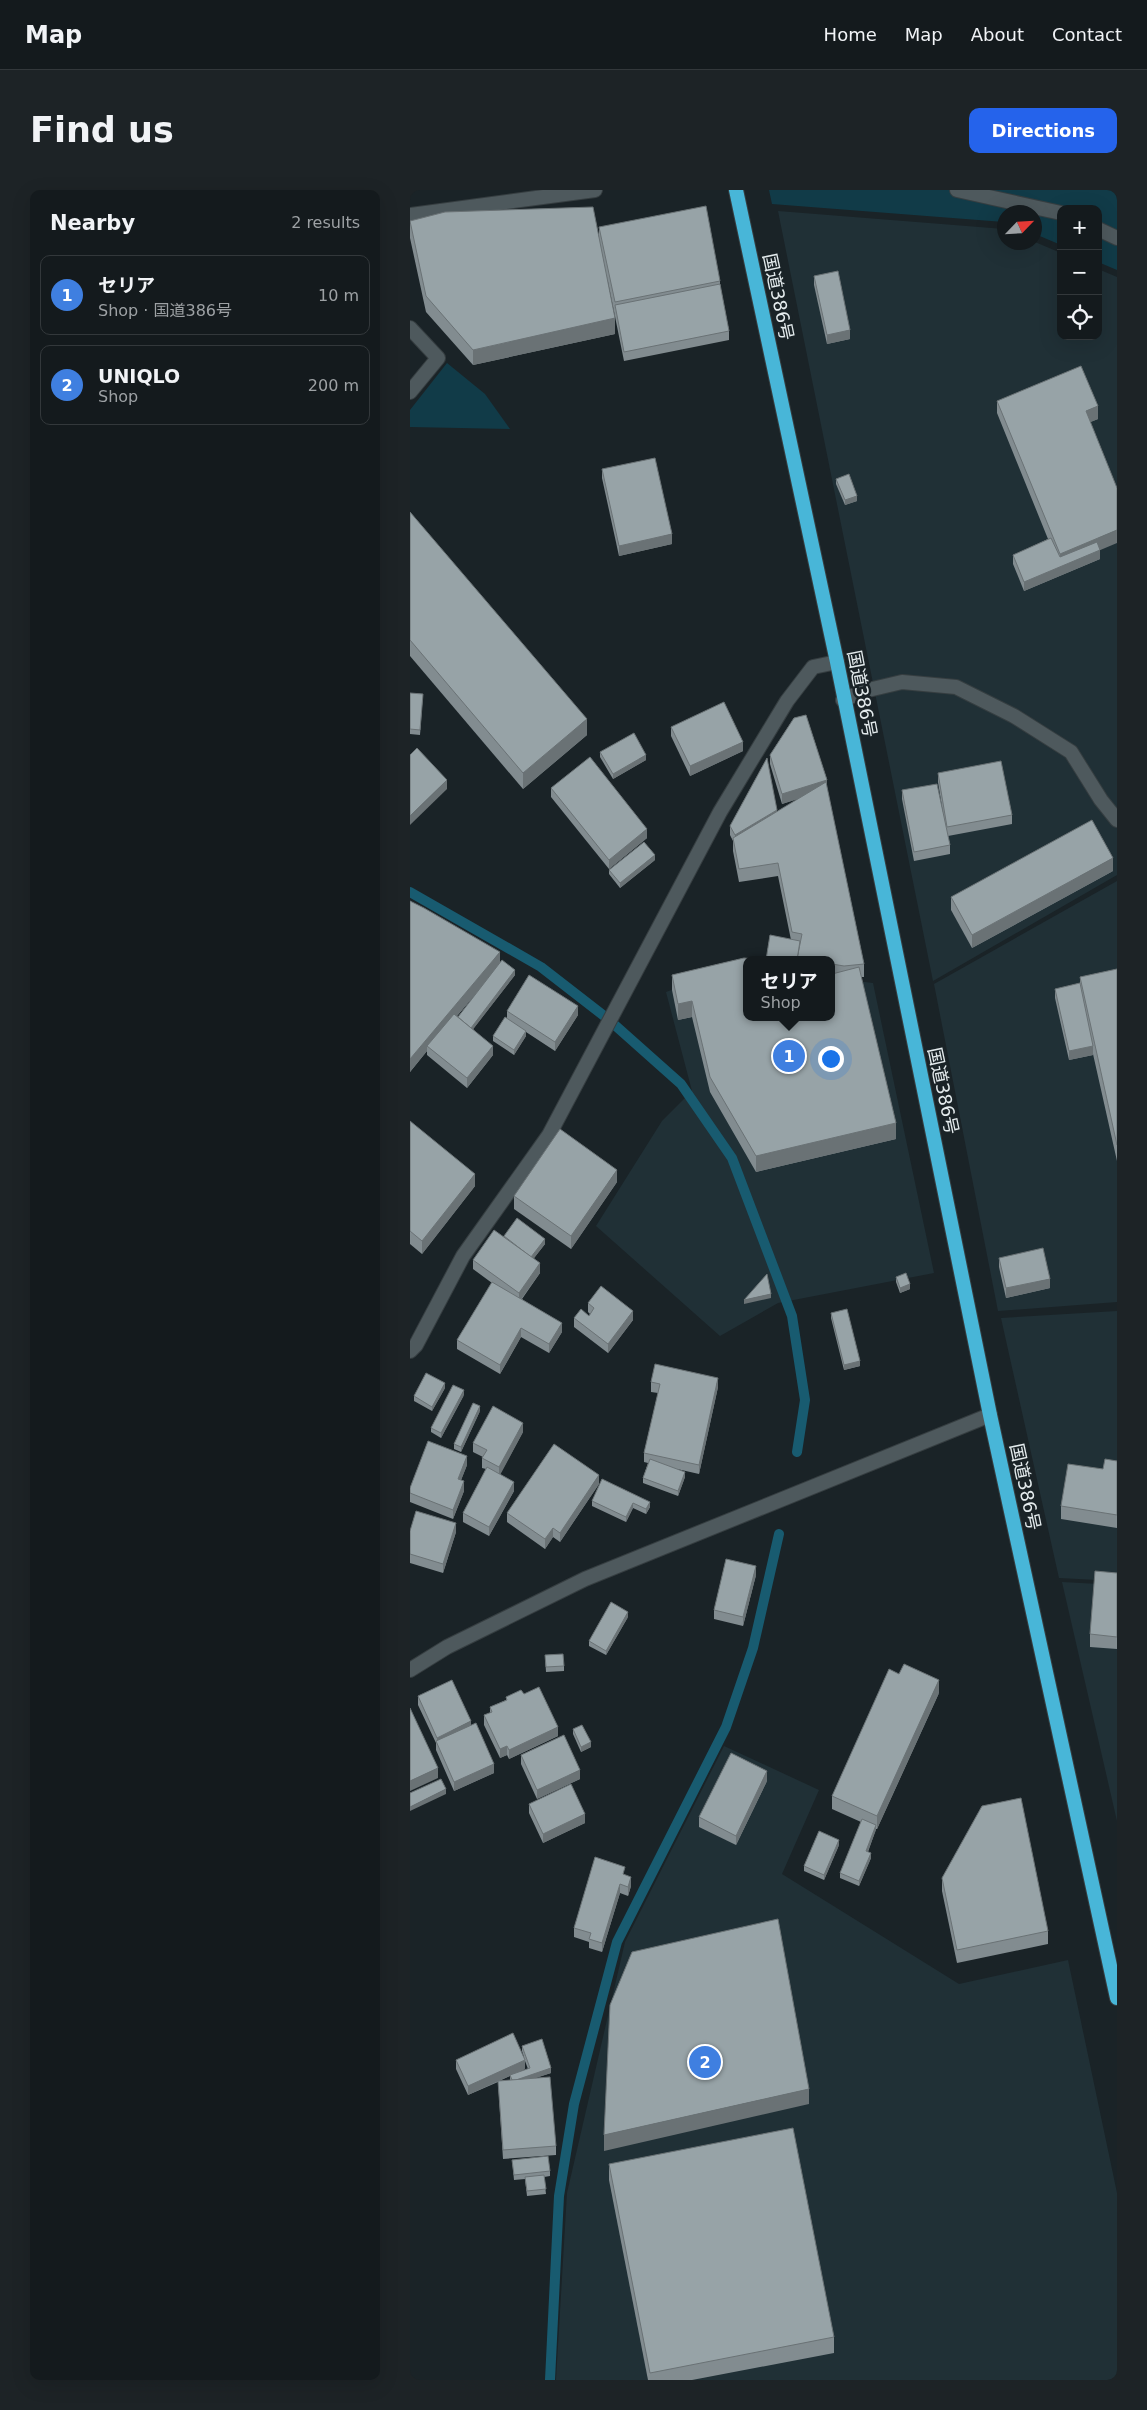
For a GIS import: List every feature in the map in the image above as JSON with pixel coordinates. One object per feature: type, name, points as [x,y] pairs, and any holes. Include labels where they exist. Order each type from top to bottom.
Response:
[{"type":"highway","name":"国道386号","points":[[736,190],[837,662],[990,1415],[1113,1957],[1117,1998]]},
{"type":"street","points":[[410,215],[595,190]]},
{"type":"street","points":[[958,190],[1057,212]]},
{"type":"street","points":[[1102,232],[1117,238]]},
{"type":"street","points":[[410,328],[438,358],[410,392]]},
{"type":"street","points":[[410,1351],[416,1345],[463,1256],[549,1135],[720,812],[787,701],[813,667],[837,662]]},
{"type":"street","points":[[844,700],[864,691],[902,682],[956,687],[1014,716],[1070,752],[1101,800],[1117,820]]},
{"type":"street","points":[[410,1670],[447,1647],[585,1579],[990,1415]]},
{"type":"shaded area","points":[[769,190],[1117,190],[1117,270],[1102,264],[1102,205],[1057,205],[1057,243],[1042,237],[1042,205],[997,205],[997,221],[772,204]]},
{"type":"shaded area","points":[[778,211],[997,228],[997,250],[1042,250],[1042,245],[1057,251],[1057,340],[1102,340],[1102,271],[1117,277],[1117,875],[933,981]]},
{"type":"shaded area","points":[[447,363],[485,394],[510,429],[410,427],[410,410]]},
{"type":"shaded area","points":[[1117,881],[1117,1302],[998,1311],[934,984]]},
{"type":"shaded area","points":[[739,966],[743,995],[743,1021],[835,1021],[835,978],[873,983],[934,1273],[778,1303],[720,1336],[596,1226],[662,1121],[692,1091],[666,992]]},
{"type":"shaded area","points":[[1117,1311],[1117,1581],[1059,1578],[1001,1318]]},
{"type":"shaded area","points":[[1062,1582],[1117,1585],[1117,1821]]},
{"type":"shaded area","points":[[724,1746],[819,1790],[782,1874],[959,1984],[1068,1960],[1117,2193],[1117,2380],[556,2380],[567,2193],[625,1942]]},
{"type":"building","points":[[706,206],[720,281],[615,302],[599,227]]},
{"type":"building","points":[[593,207],[615,318],[473,350],[426,296],[410,221],[445,212]]},
{"type":"building","points":[[838,271],[850,330],[827,335],[814,276]]},
{"type":"building","points":[[720,284],[729,331],[624,352],[615,305]]},
{"type":"building","points":[[1081,366],[1098,406],[1086,411],[1117,488],[1117,530],[1060,554],[997,401]]},
{"type":"building","points":[[655,458],[672,534],[619,546],[602,469]]},
{"type":"building","points":[[849,474],[857,496],[845,500],[836,479]]},
{"type":"building","points":[[410,512],[587,719],[523,773],[410,640]]},
{"type":"building","points":[[1051,538],[1060,557],[1097,542],[1100,550],[1024,582],[1013,555]]},
{"type":"building","points":[[410,693],[423,694],[420,730],[410,729]]},
{"type":"building","points":[[724,702],[743,742],[690,766],[671,727]]},
{"type":"building","points":[[806,715],[827,780],[782,794],[770,755],[794,718]]},
{"type":"building","points":[[634,733],[646,755],[613,774],[600,752]]},
{"type":"building","points":[[417,748],[447,780],[410,816],[410,755]]},
{"type":"building","points":[[590,757],[647,829],[609,860],[551,788]]},
{"type":"building","points":[[767,758],[777,810],[735,835],[730,826]]},
{"type":"building","points":[[1001,761],[1012,815],[947,827],[938,773]]},
{"type":"building","points":[[826,782],[864,964],[844,966],[835,964],[835,956],[798,956],[802,934],[792,932],[778,863],[739,869],[733,838]]},
{"type":"building","points":[[937,784],[950,845],[914,852],[902,790]]},
{"type":"building","points":[[1092,820],[1113,858],[972,935],[951,897]]},
{"type":"building","points":[[644,842],[655,855],[620,883],[609,870]]},
{"type":"building","points":[[410,901],[500,952],[410,1059]]},
{"type":"building","points":[[770,935],[800,941],[798,956],[767,956]]},
{"type":"building","points":[[743,958],[743,1021],[835,1021],[835,973],[859,967],[896,1123],[756,1156],[710,1077],[692,1001],[678,1004],[672,975]]},
{"type":"building","points":[[502,960],[515,970],[471,1028],[458,1017]]},
{"type":"building","points":[[1117,969],[1117,1145],[1080,977]]},
{"type":"building","points":[[529,975],[578,1006],[555,1042],[507,1011]]},
{"type":"building","points":[[1080,983],[1093,1046],[1069,1051],[1055,989]]},
{"type":"building","points":[[454,1014],[493,1046],[467,1078],[427,1046]]},
{"type":"building","points":[[505,1017],[526,1031],[514,1050],[493,1036]]},
{"type":"building","points":[[410,1121],[475,1174],[422,1241],[410,1231]]},
{"type":"building","points":[[560,1129],[617,1170],[571,1236],[514,1196]]},
{"type":"building","points":[[517,1218],[545,1239],[531,1257],[504,1236]]},
{"type":"building","points":[[494,1230],[540,1263],[519,1293],[473,1260]]},
{"type":"building","points":[[1043,1248],[1050,1279],[1006,1288],[999,1258]]},
{"type":"building","points":[[906,1273],[910,1284],[900,1288],[896,1277]]},
{"type":"building","points":[[767,1274],[771,1294],[744,1300]]},
{"type":"building","points":[[492,1282],[562,1323],[549,1344],[521,1328],[500,1365],[457,1340]]},
{"type":"building","points":[[601,1286],[633,1311],[608,1344],[574,1318],[581,1309],[589,1316],[594,1308],[588,1303]]},
{"type":"building","points":[[847,1309],[860,1361],[844,1365],[831,1313]]},
{"type":"building","points":[[655,1364],[718,1378],[699,1465],[644,1453],[660,1384],[651,1382]]},
{"type":"building","points":[[426,1373],[445,1383],[432,1407],[414,1396]]},
{"type":"building","points":[[453,1385],[464,1390],[441,1433],[431,1428]]},
{"type":"building","points":[[473,1403],[480,1406],[461,1447],[454,1444]]},
{"type":"building","points":[[493,1406],[523,1423],[499,1467],[482,1458],[487,1450],[473,1443]]},
{"type":"building","points":[[428,1441],[467,1456],[458,1479],[464,1481],[453,1510],[410,1493],[410,1488]]},
{"type":"building","points":[[554,1444],[599,1475],[560,1533],[553,1528],[545,1539],[507,1513]]},
{"type":"building","points":[[650,1459],[685,1472],[678,1491],[643,1478]]},
{"type":"building","points":[[1105,1459],[1117,1461],[1117,1515],[1061,1506],[1068,1464],[1103,1469]]},
{"type":"building","points":[[487,1467],[514,1482],[489,1527],[463,1513]]},
{"type":"building","points":[[602,1479],[650,1502],[646,1509],[633,1503],[626,1517],[592,1501]]},
{"type":"building","points":[[416,1511],[456,1523],[443,1564],[410,1554],[410,1531]]},
{"type":"building","points":[[726,1559],[756,1566],[743,1617],[714,1610]]},
{"type":"building","points":[[1095,1571],[1117,1573],[1117,1637],[1090,1634]]},
{"type":"building","points":[[611,1602],[628,1612],[606,1651],[589,1641]]},
{"type":"building","points":[[563,1654],[564,1666],[546,1667],[545,1655]]},
{"type":"building","points":[[904,1664],[939,1680],[877,1816],[832,1796],[889,1669],[899,1674]]},
{"type":"building","points":[[452,1680],[471,1721],[437,1738],[418,1696]]},
{"type":"building","points":[[539,1687],[558,1727],[509,1750],[507,1746],[500,1749],[484,1715],[492,1712],[490,1707],[507,1700],[506,1697],[521,1690],[524,1694]]},
{"type":"building","points":[[410,1708],[438,1768],[410,1781]]},
{"type":"building","points":[[476,1723],[494,1764],[454,1782],[436,1741]]},
{"type":"building","points":[[582,1725],[591,1742],[581,1747],[573,1729]]},
{"type":"building","points":[[564,1735],[580,1770],[537,1790],[521,1755]]},
{"type":"building","points":[[731,1753],[767,1771],[736,1836],[699,1817]]},
{"type":"building","points":[[441,1779],[446,1789],[410,1807],[410,1793]]},
{"type":"building","points":[[571,1784],[585,1814],[543,1834],[529,1804]]},
{"type":"building","points":[[1021,1798],[1048,1931],[957,1950],[942,1878],[982,1806]]},
{"type":"building","points":[[862,1819],[876,1825],[866,1851],[871,1853],[859,1881],[840,1873]]},
{"type":"building","points":[[819,1831],[839,1840],[824,1875],[804,1866]]},
{"type":"building","points":[[595,1857],[625,1867],[623,1874],[631,1877],[628,1887],[620,1884],[602,1943],[589,1939],[591,1933],[574,1928]]},
{"type":"building","points":[[778,1919],[809,2089],[604,2135],[610,2005],[632,1952]]},
{"type":"building","points":[[513,2033],[525,2060],[468,2086],[456,2060]]},
{"type":"building","points":[[542,2039],[551,2068],[512,2080],[510,2075],[530,2068],[522,2046]]},
{"type":"building","points":[[550,2077],[556,2146],[503,2150],[498,2081]]},
{"type":"building","points":[[793,2128],[834,2337],[650,2373],[609,2164]]},
{"type":"building","points":[[548,2156],[550,2171],[514,2175],[512,2160]]},
{"type":"building","points":[[544,2175],[546,2189],[527,2191],[525,2177]]},
{"type":"waterway","points":[[410,892],[541,967],[608,1019],[681,1084],[732,1158],[792,1316],[805,1400],[797,1452]]},
{"type":"waterway","points":[[550,2380],[559,2196],[574,2104],[617,1942],[726,1727],[753,1648],[779,1534]]},
{"type":"place","name":"セリア","points":[[789,1056]]},
{"type":"place","name":"UNIQLO","points":[[705,2062]]}]
